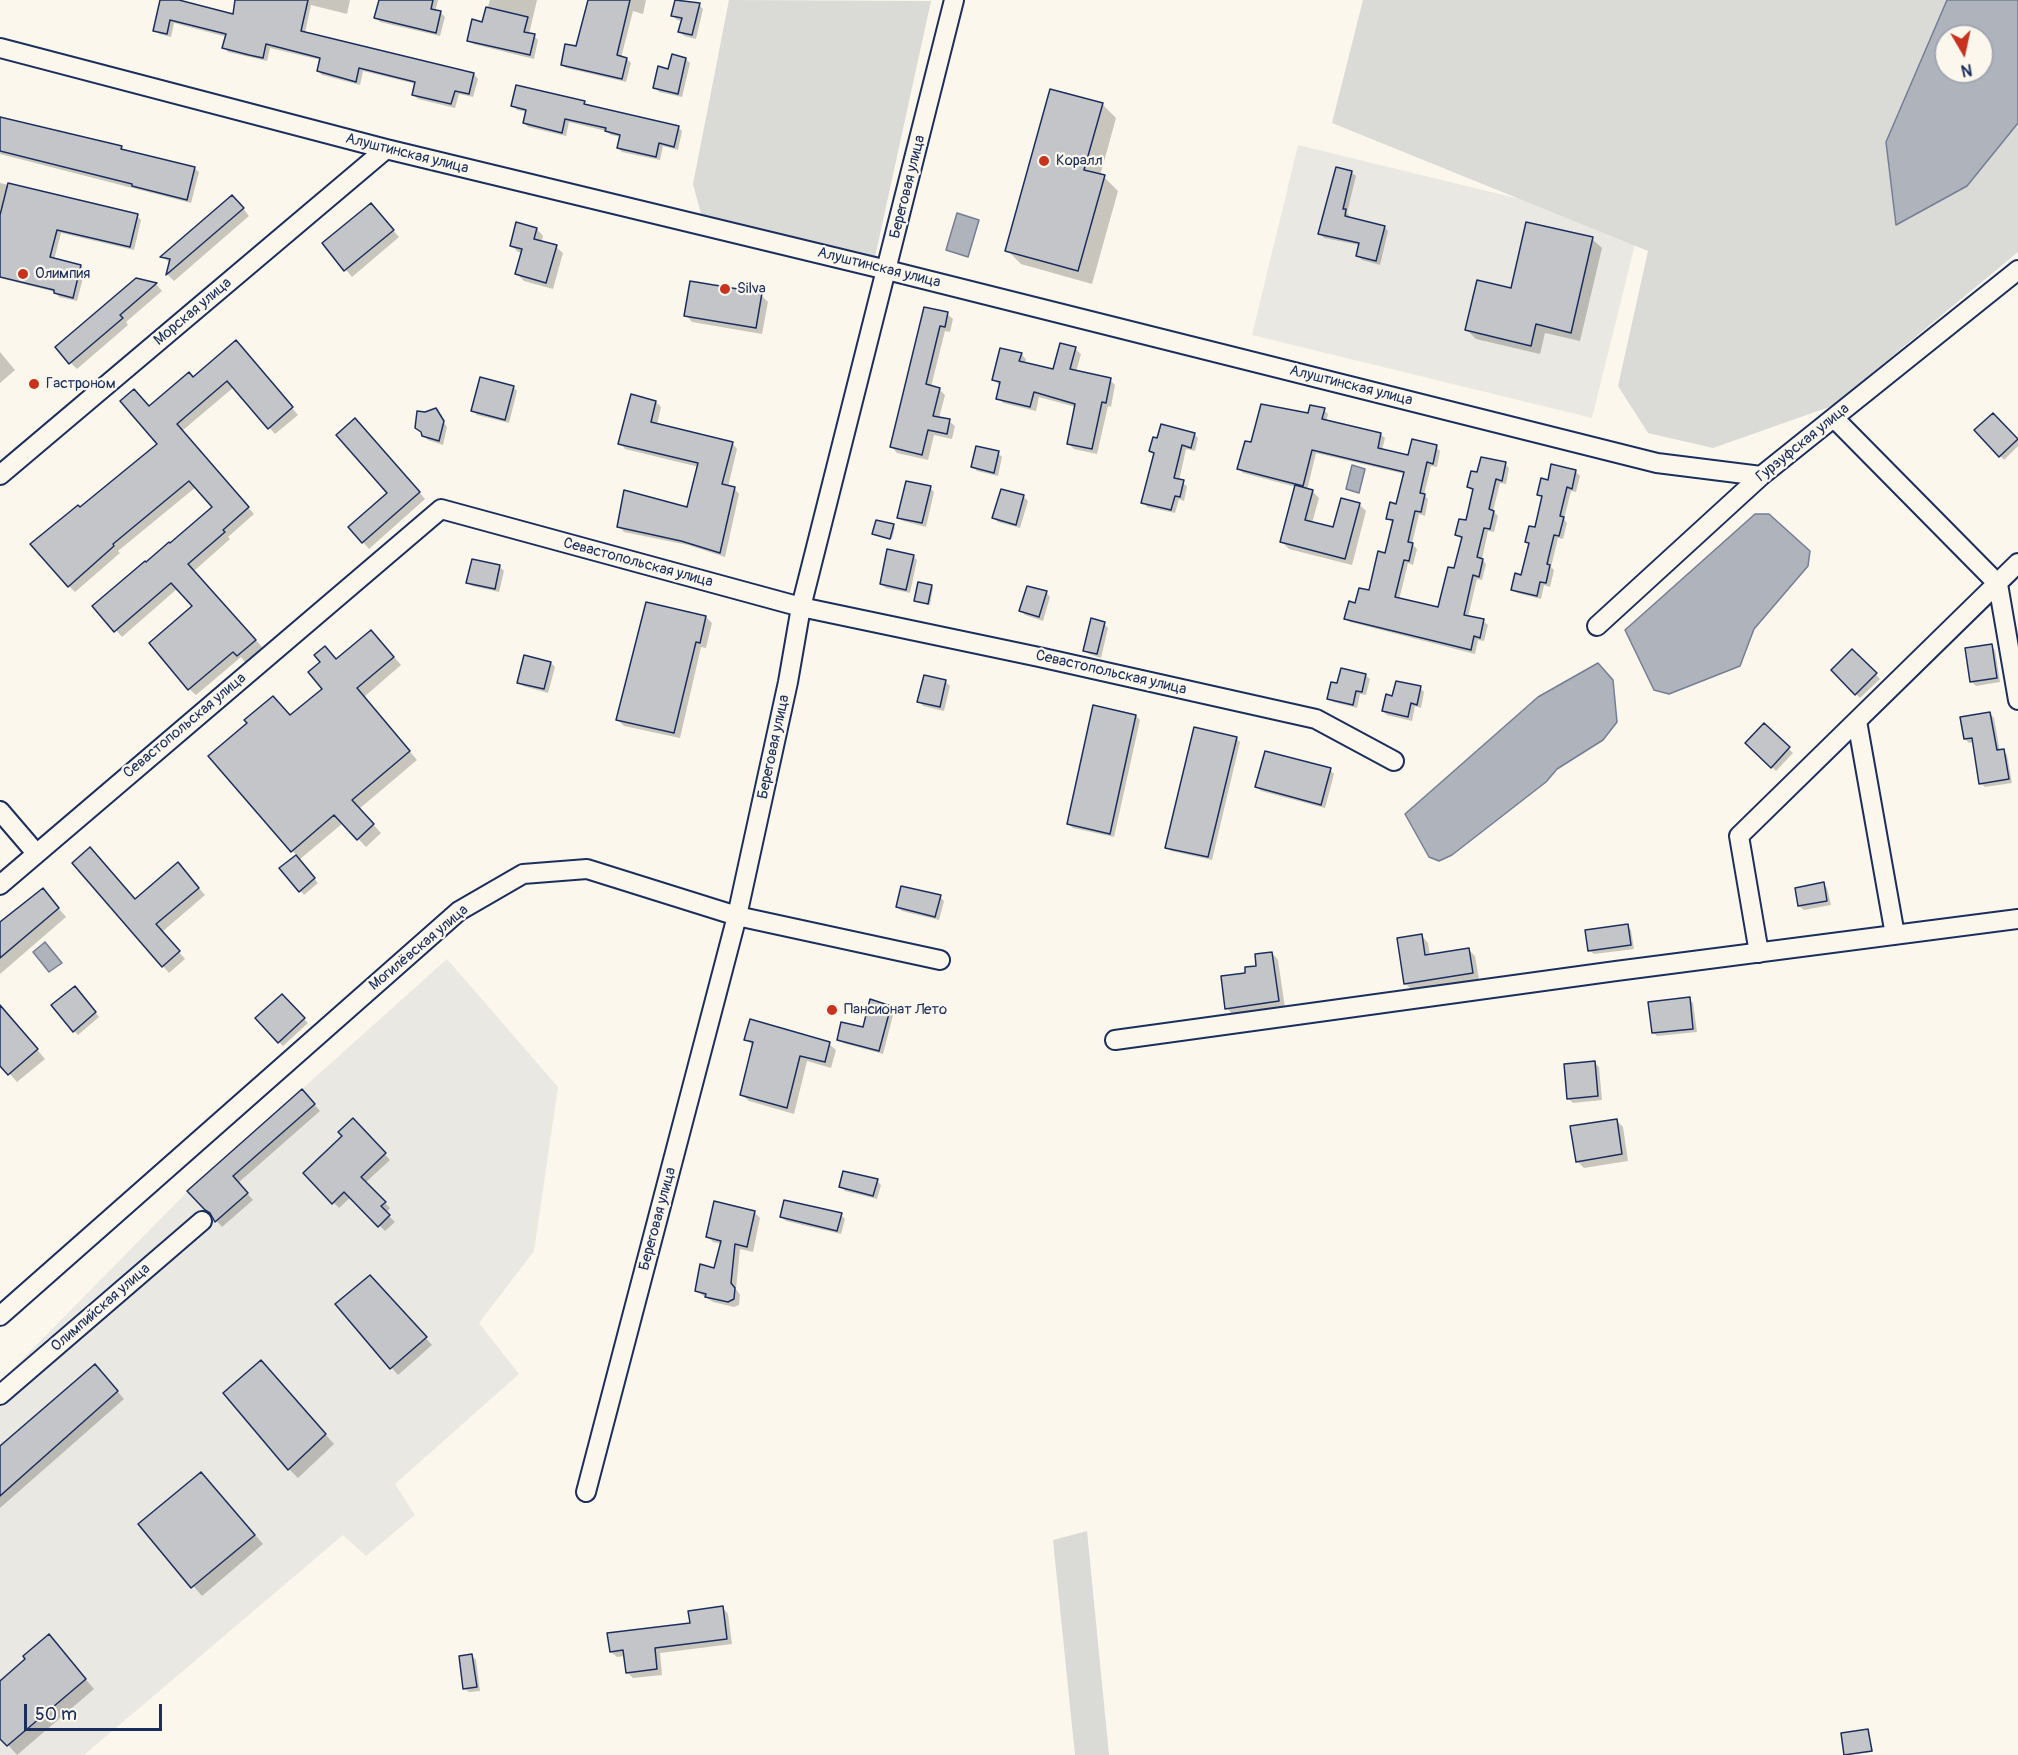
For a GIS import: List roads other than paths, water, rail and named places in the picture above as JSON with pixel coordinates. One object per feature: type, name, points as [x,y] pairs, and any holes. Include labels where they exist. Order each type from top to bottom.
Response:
[{"type":"street","name":"Береговая улица","points":[[586,1492],[737,916],[788,682],[801,607],[954,0]]},
{"type":"street","name":"Алуштинская улица","points":[[0,48],[386,149],[887,270],[1657,463],[1761,476]]},
{"type":"street","name":"Морская улица","points":[[0,475],[386,149]]},
{"type":"street","name":"Гурзуфская улица","points":[[1597,626],[1761,476],[2018,270]]},
{"type":"street","points":[[1834,418],[1998,584],[2018,700]]},
{"type":"street","name":"Севастопольская улица","points":[[0,885],[441,509],[801,607],[1316,719],[1394,761]]},
{"type":"street","points":[[1759,952],[1739,836],[2018,563]]},
{"type":"street","points":[[1857,721],[1895,935]]},
{"type":"street","points":[[0,811],[36,853]]},
{"type":"street","name":"Могилёвская улица","points":[[0,1316],[459,911],[523,874],[587,869],[737,916],[940,960]]},
{"type":"street","points":[[1115,1040],[2018,919]]},
{"type":"street","name":"Олимпийская улица","points":[[0,1395],[202,1221]]},
{"type":"place","name":"Коралл","points":[[1044,161]]},
{"type":"place","name":"Олимпия","points":[[23,274]]},
{"type":"place","name":"Silva","points":[[725,289]]},
{"type":"place","name":"Гастроном","points":[[34,384]]},
{"type":"place","name":"Пансионат Лето","points":[[832,1010]]}]
